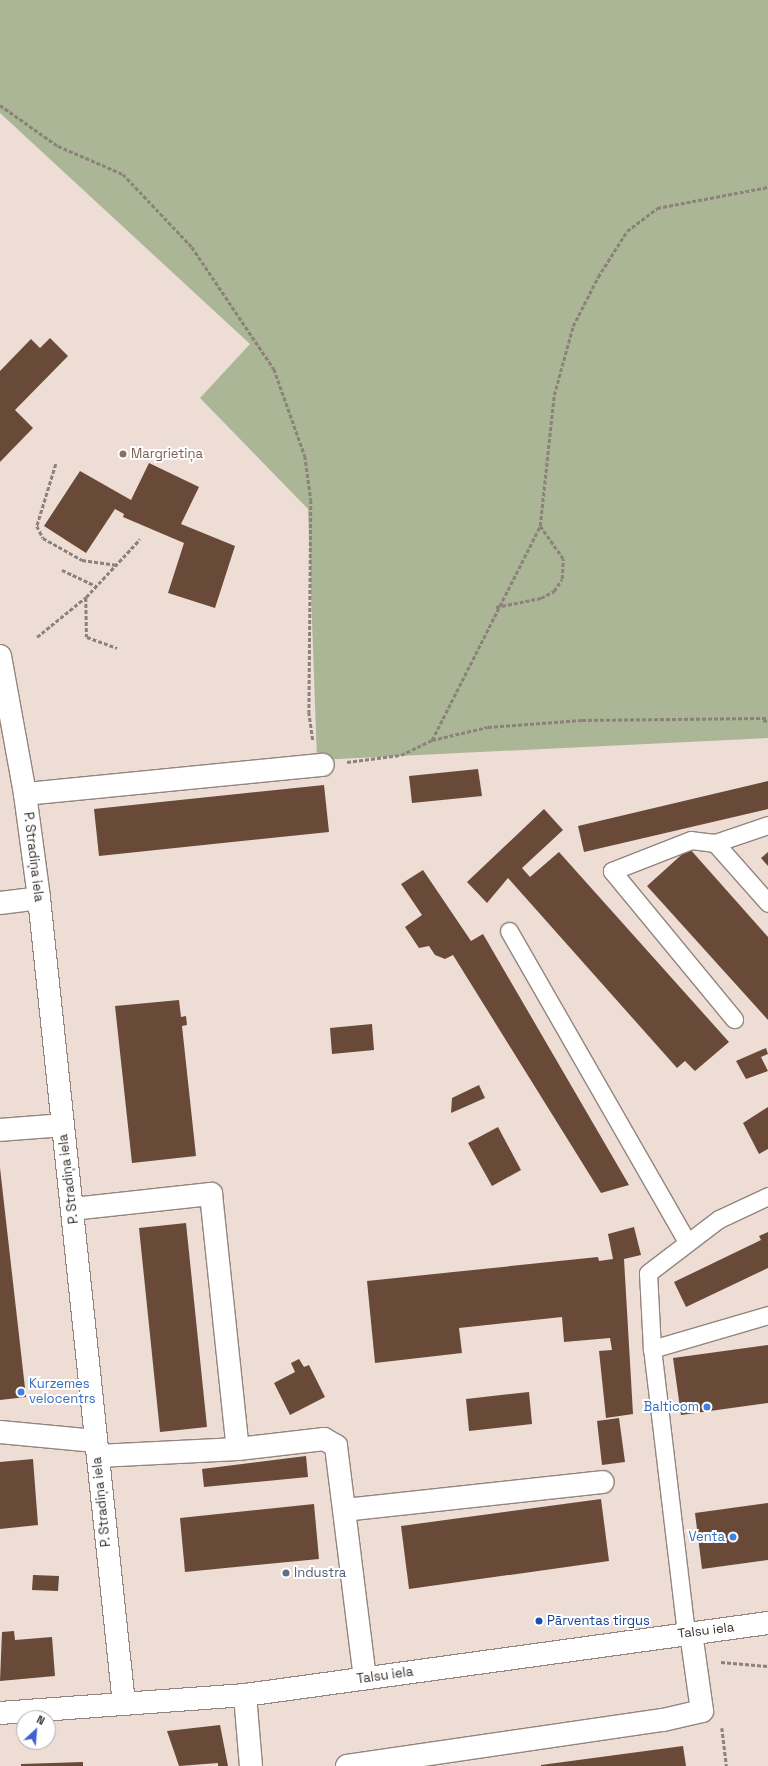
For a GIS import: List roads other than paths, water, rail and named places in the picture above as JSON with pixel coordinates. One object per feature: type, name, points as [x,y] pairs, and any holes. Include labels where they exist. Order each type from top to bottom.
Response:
[{"type":"street","name":"P. Stradiņa iela","points":[[0,656],[25,794],[39,898],[124,1704]]},
{"type":"street","points":[[25,794],[323,766]]},
{"type":"street","points":[[0,903],[39,898]]},
{"type":"street","points":[[0,1130],[63,1125]]},
{"type":"street","points":[[73,1209],[211,1194],[238,1449]]},
{"type":"street","points":[[0,1432],[97,1448],[238,1449],[324,1439],[336,1446],[365,1678]]},
{"type":"street","points":[[345,1510],[602,1482]]},
{"type":"street","name":"Talsu iela","points":[[0,1713],[245,1694],[768,1623]]},
{"type":"street","points":[[347,1766],[662,1720],[702,1711],[688,1633]]},
{"type":"street","points":[[245,1694],[251,1766]]},
{"type":"lane","points":[[734,1019],[612,871],[691,840],[715,843],[768,825]]},
{"type":"lane","points":[[715,843],[768,903]]},
{"type":"lane","points":[[509,931],[687,1242]]},
{"type":"lane","points":[[688,1633],[652,1349],[648,1273],[719,1219],[768,1196]]},
{"type":"lane","points":[[652,1349],[768,1315]]},
{"type":"place","name":"Margrietiņa","points":[[123,454]]},
{"type":"place","name":"Kurzemes velocentrs","points":[[21,1392]]},
{"type":"place","name":"Balticom","points":[[707,1407]]},
{"type":"place","name":"Venta","points":[[733,1537]]},
{"type":"place","name":"Industra","points":[[286,1573]]},
{"type":"place","name":"Pārventas tirgus","points":[[539,1621]]}]
